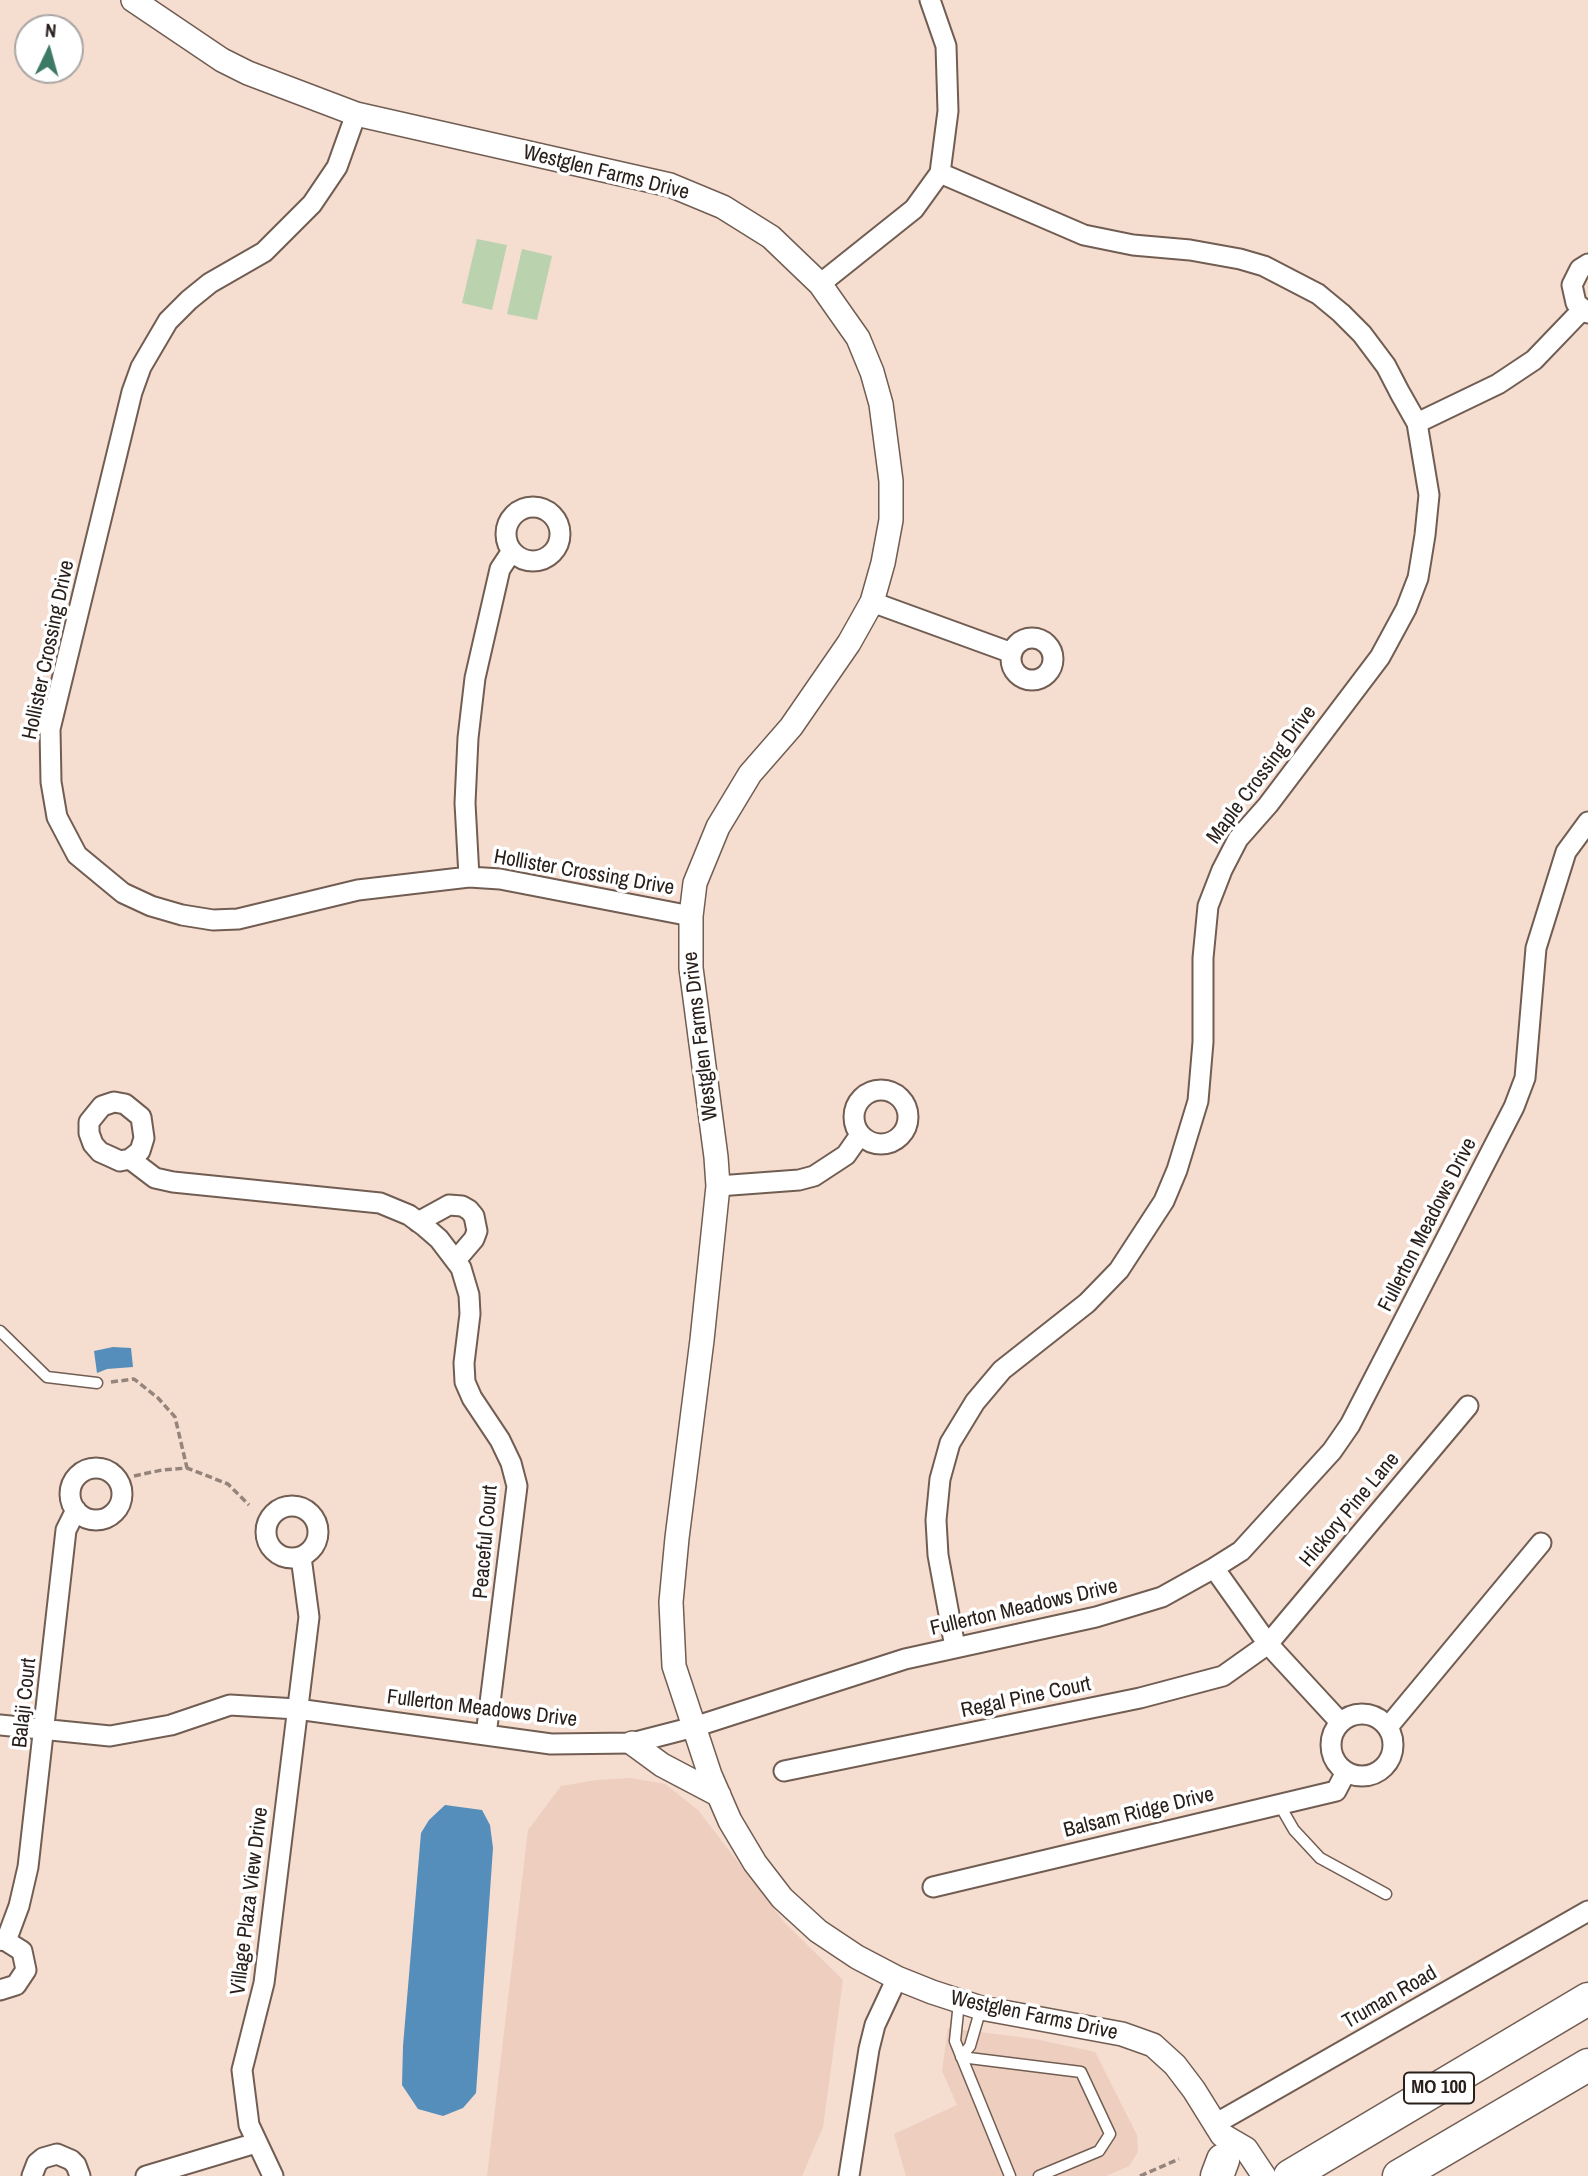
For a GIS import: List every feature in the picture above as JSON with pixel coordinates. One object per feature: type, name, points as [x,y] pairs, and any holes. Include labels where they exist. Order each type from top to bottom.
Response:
[{"type":"highway","name":"MO 100","points":[[1290,2176],[1588,1999]]},
{"type":"highway","name":"MO 100","points":[[1399,2176],[1588,2065]]},
{"type":"street","name":"Westglen Farms Drive","points":[[133,0],[222,60],[248,73],[356,114],[670,186],[723,207],[771,237],[820,284],[858,338],[872,372],[888,444],[891,481],[891,520],[872,602],[842,654],[791,727],[750,774],[718,827],[695,883],[691,916],[691,968],[718,1186],[671,1602],[674,1666],[730,1821],[755,1863],[782,1898],[818,1931],[857,1957],[897,1978],[970,2005],[1122,2034],[1153,2045],[1175,2065],[1194,2090],[1222,2154],[1246,2150],[1264,2176]]},
{"type":"street","points":[[820,284],[914,209],[940,173],[948,111],[946,46],[930,0]]},
{"type":"street","name":"Hollister Crossing Drive","points":[[356,114],[337,167],[312,204],[264,252],[210,283],[189,300],[168,321],[141,368],[132,392],[51,729],[50,754],[57,817],[77,855],[123,893],[151,906],[213,920],[238,919],[358,890],[469,877],[500,880],[691,916]]},
{"type":"street","name":"Maple Crossing Drive","points":[[940,173],[1084,235],[1133,245],[1190,250],[1240,259],[1264,266],[1318,294],[1362,334],[1386,366],[1417,423],[1429,495],[1418,578],[1406,609],[1380,657],[1268,805],[1238,839],[1208,906],[1203,958],[1203,1042],[1198,1101],[1177,1170],[1164,1201],[1119,1270],[1087,1303],[1002,1370],[975,1402],[950,1443],[940,1479],[936,1520],[938,1555],[955,1647]]},
{"type":"street","points":[[1417,423],[1497,384],[1534,360],[1585,311],[1572,295],[1572,285],[1580,269],[1588,264]]},
{"type":"street","points":[[469,877],[465,803],[468,738],[475,678],[500,569],[512,551]]},
{"type":"street","points":[[872,602],[1012,653]]},
{"type":"street","name":"Fullerton Meadows Drive","points":[[0,1725],[110,1736],[171,1725],[230,1705],[297,1709],[551,1744],[632,1743],[694,1727],[905,1659],[1096,1617],[1162,1597],[1214,1568],[1241,1551],[1332,1451],[1350,1425],[1514,1107],[1525,1078],[1536,948],[1566,852],[1588,822]]},
{"type":"street","points":[[718,1186],[799,1180],[814,1176],[846,1156],[860,1135]]},
{"type":"street","name":"Peaceful Court","points":[[130,1159],[155,1178],[173,1182],[380,1203],[418,1222],[439,1239],[456,1260],[464,1275],[469,1295],[465,1382],[472,1398],[500,1440],[511,1463],[517,1486],[486,1735]]},
{"type":"street","points":[[418,1222],[449,1205],[462,1206],[469,1210],[474,1216],[477,1231],[474,1239],[456,1260]]},
{"type":"street","name":"Hickory Pine Lane","points":[[1268,1644],[1468,1406]]},
{"type":"street","name":"Balaji Court","points":[[0,1990],[16,1986],[26,1970],[22,1951],[3,1941],[19,1906],[28,1867],[66,1530],[76,1510]]},
{"type":"street","points":[[1388,1727],[1541,1543]]},
{"type":"street","name":"Village Plaza View Drive","points":[[273,2176],[249,2125],[242,2070],[264,1983],[309,1617],[301,1557]]},
{"type":"street","points":[[1214,1568],[1268,1644],[1340,1722]]},
{"type":"street","name":"Regal Pine Court","points":[[784,1771],[1140,1698],[1223,1676],[1268,1644]]},
{"type":"street","points":[[1360,1713],[1371,1714],[1388,1727],[1393,1747],[1386,1765],[1378,1772],[1367,1776],[1346,1772],[1333,1758],[1332,1736],[1340,1722],[1360,1713]]},
{"type":"street","points":[[632,1743],[662,1765],[719,1795]]},
{"type":"street","name":"Balsam Ridge Drive","points":[[933,1887],[1336,1791],[1346,1772]]},
{"type":"street","name":"Truman Road","points":[[1222,2154],[1588,1911]]},
{"type":"street","points":[[849,2176],[869,2049],[875,2025],[897,1978]]},
{"type":"street","points":[[146,2176],[256,2143]]},
{"type":"street","points":[[32,2176],[37,2163],[57,2154],[71,2160],[80,2176]]},
{"type":"lane","points":[[0,1331],[47,1377],[97,1383]]},
{"type":"lane","points":[[1279,1803],[1294,1830],[1320,1858],[1386,1894]]},
{"type":"lane","points":[[961,2057],[970,2046],[970,2005]]},
{"type":"lane","points":[[970,2005],[955,2041],[1010,2176]]},
{"type":"lane","points":[[961,2057],[1081,2072],[1110,2134],[1100,2151],[1039,2176]]},
{"type":"path","points":[[97,1383],[134,1379],[158,1398],[175,1417],[187,1468]]},
{"type":"path","points":[[134,1476],[162,1469],[187,1468],[229,1483],[249,1505]]},
{"type":"path","points":[[1140,2176],[1179,2159]]},
{"type":"shaded area","points":[[630,1778],[665,1784],[698,1810],[784,1922],[843,1980],[823,2127],[802,2176],[487,2176],[528,1830],[561,1786]]},
{"type":"shaded area","points":[[948,2028],[1035,2039],[1095,2052],[1137,2135],[1138,2152],[1129,2166],[1106,2176],[906,2176],[894,2134],[957,2105],[942,2071]]},
{"type":"green space","points":[[477,239],[507,245],[492,310],[462,303]]},
{"type":"green space","points":[[522,249],[552,256],[537,320],[507,314]]},
{"type":"water","points":[[113,1347],[131,1348],[133,1367],[107,1369],[97,1373],[94,1351]]},
{"type":"water","points":[[445,1805],[482,1810],[490,1825],[493,1848],[476,2093],[463,2108],[443,2116],[418,2109],[402,2085],[421,1833],[429,1820]]}]
